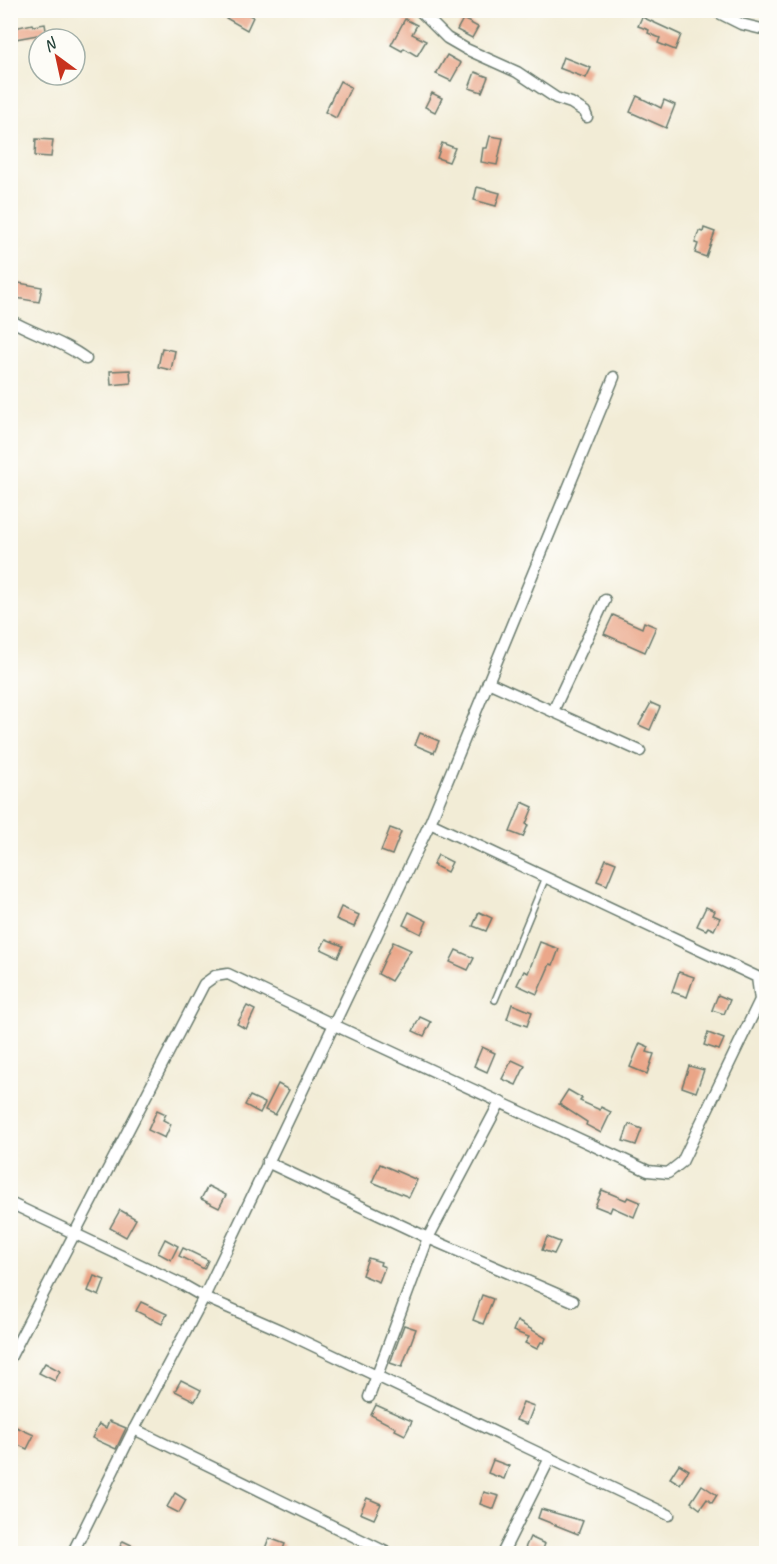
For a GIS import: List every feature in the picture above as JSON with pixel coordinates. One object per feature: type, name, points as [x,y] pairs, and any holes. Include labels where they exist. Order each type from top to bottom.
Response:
[{"type":"street","points":[[419,10],[447,38],[517,72],[556,99],[571,103],[585,112],[587,117]]},
{"type":"street","points":[[713,10],[741,24],[766,30]]},
{"type":"street","points":[[10,320],[27,330],[76,351],[86,359]]},
{"type":"street","points":[[72,1554],[134,1429],[204,1297],[332,1024],[430,823],[614,376]]},
{"type":"street","points":[[553,711],[605,600]]},
{"type":"street","points":[[488,681],[640,751]]},
{"type":"street","points":[[10,1358],[204,984],[215,976],[228,974],[648,1171],[668,1173],[682,1162],[760,1000],[757,977],[430,823]]},
{"type":"street","points":[[369,1396],[428,1238],[500,1102]]},
{"type":"street","points":[[267,1162],[428,1238],[573,1301]]},
{"type":"street","points":[[10,1203],[204,1297],[280,1330],[669,1515]]},
{"type":"street","points":[[134,1429],[390,1554]]},
{"type":"street","points":[[502,1554],[550,1458]]},
{"type":"lane","points":[[495,1000],[546,877]]},
{"type":"building","points":[[212,10],[240,10],[253,17],[247,30]]},
{"type":"building","points":[[642,17],[681,35],[675,50],[658,43],[660,38],[638,26]]},
{"type":"building","points":[[405,19],[417,25],[412,34],[426,41],[417,56],[404,48],[402,51],[391,45]]},
{"type":"building","points":[[463,19],[478,27],[472,38],[457,30]]},
{"type":"building","points":[[32,24],[33,26],[45,24],[46,27],[27,27],[27,37],[10,40],[10,29]]},
{"type":"building","points":[[447,55],[461,63],[451,81],[436,74]]},
{"type":"building","points":[[563,57],[591,68],[586,78],[559,68]]},
{"type":"building","points":[[475,72],[488,77],[482,92],[469,88]]},
{"type":"building","points":[[340,81],[351,87],[336,118],[325,112]]},
{"type":"building","points":[[432,93],[442,98],[435,112],[425,107]]},
{"type":"building","points":[[637,96],[661,108],[664,100],[675,105],[666,128],[630,112]]},
{"type":"building","points":[[490,136],[503,138],[497,165],[481,162],[483,148],[487,148]]},
{"type":"building","points":[[36,139],[53,140],[51,157],[35,156]]},
{"type":"building","points":[[442,143],[455,148],[449,162],[437,158]]},
{"type":"building","points":[[477,187],[500,193],[496,206],[474,200]]},
{"type":"building","points":[[704,228],[715,232],[706,257],[695,253],[699,231],[703,232]]},
{"type":"building","points":[[13,282],[42,287],[39,302],[10,297]]},
{"type":"building","points":[[162,348],[175,351],[171,370],[158,367]]},
{"type":"building","points":[[130,370],[131,383],[111,385],[110,371]]},
{"type":"building","points":[[613,615],[642,628],[644,622],[656,627],[645,652],[604,634]]},
{"type":"building","points":[[651,703],[660,707],[650,730],[639,725]]},
{"type":"building","points":[[420,733],[439,741],[434,753],[415,745]]},
{"type":"building","points":[[522,802],[533,807],[523,837],[510,832]]},
{"type":"building","points":[[390,828],[401,832],[392,855],[381,851]]},
{"type":"building","points":[[438,855],[452,862],[447,872],[433,865]]},
{"type":"building","points":[[606,859],[616,863],[607,885],[597,881]]},
{"type":"building","points":[[341,907],[359,915],[354,927],[336,919]]},
{"type":"building","points":[[706,907],[715,911],[713,915],[720,918],[714,930],[708,927],[706,930],[697,926]]},
{"type":"building","points":[[409,912],[427,921],[421,934],[403,925]]},
{"type":"building","points":[[479,912],[492,918],[486,931],[473,926]]},
{"type":"building","points":[[326,939],[343,946],[338,957],[321,949]]},
{"type":"building","points":[[393,942],[411,950],[391,981],[378,974]]},
{"type":"building","points":[[540,942],[559,949],[537,994],[517,985],[524,971],[528,973]]},
{"type":"building","points":[[456,950],[474,958],[468,970],[450,962]]},
{"type":"building","points":[[679,972],[694,977],[687,997],[672,992]]},
{"type":"building","points":[[718,995],[730,1000],[724,1014],[712,1010]]},
{"type":"building","points":[[512,1004],[532,1012],[527,1026],[507,1019]]},
{"type":"building","points":[[247,1006],[255,1010],[246,1029],[237,1024]]},
{"type":"building","points":[[420,1017],[431,1022],[424,1036],[413,1031]]},
{"type":"building","points":[[708,1033],[724,1039],[719,1050],[704,1045]]},
{"type":"building","points":[[640,1043],[649,1047],[647,1052],[654,1054],[647,1074],[630,1067]]},
{"type":"building","points":[[482,1047],[495,1053],[487,1072],[474,1066]]},
{"type":"building","points":[[512,1060],[525,1066],[516,1085],[502,1079]]},
{"type":"building","points":[[689,1066],[704,1070],[696,1092],[682,1087]]},
{"type":"building","points":[[278,1084],[289,1090],[275,1115],[265,1110]]},
{"type":"building","points":[[568,1090],[582,1098],[580,1101],[611,1112],[601,1133],[586,1125],[587,1122],[559,1104]]},
{"type":"building","points":[[250,1096],[265,1103],[260,1113],[245,1105]]},
{"type":"building","points":[[157,1110],[166,1114],[163,1120],[171,1124],[165,1138],[148,1130]]},
{"type":"building","points":[[629,1124],[642,1129],[636,1145],[623,1141]]},
{"type":"building","points":[[380,1164],[417,1180],[409,1197],[372,1182]]},
{"type":"building","points":[[208,1186],[226,1195],[219,1208],[201,1199]]},
{"type":"building","points":[[602,1190],[626,1200],[628,1197],[640,1202],[634,1217],[612,1207],[610,1212],[595,1206]]},
{"type":"building","points":[[120,1210],[136,1219],[126,1237],[110,1228]]},
{"type":"building","points":[[547,1237],[560,1242],[554,1254],[542,1250]]},
{"type":"building","points":[[165,1239],[178,1246],[171,1260],[158,1253]]},
{"type":"building","points":[[183,1248],[208,1260],[204,1269],[179,1256]]},
{"type":"building","points":[[368,1258],[381,1262],[380,1265],[385,1267],[379,1282],[362,1275]]},
{"type":"building","points":[[94,1276],[105,1280],[99,1296],[88,1291]]},
{"type":"building","points":[[482,1295],[493,1299],[483,1324],[473,1320]]},
{"type":"building","points":[[141,1302],[167,1314],[162,1324],[136,1311]]},
{"type":"building","points":[[517,1321],[546,1338],[544,1343],[541,1342],[537,1349],[525,1343],[529,1337],[513,1331]]},
{"type":"building","points":[[404,1325],[416,1329],[402,1367],[390,1363]]},
{"type":"building","points":[[45,1363],[60,1371],[55,1381],[39,1373]]},
{"type":"building","points":[[181,1380],[201,1390],[195,1401],[175,1391]]},
{"type":"building","points":[[523,1402],[534,1406],[527,1424],[516,1420]]},
{"type":"building","points":[[376,1405],[412,1421],[405,1435],[371,1415]]},
{"type":"building","points":[[109,1421],[126,1428],[116,1449],[92,1438],[99,1424],[106,1428]]},
{"type":"building","points":[[14,1426],[34,1435],[27,1449],[10,1441],[10,1433]]},
{"type":"building","points":[[493,1460],[509,1466],[504,1479],[488,1473]]},
{"type":"building","points":[[679,1464],[689,1470],[680,1484],[670,1478]]},
{"type":"building","points":[[702,1485],[717,1495],[712,1503],[707,1499],[700,1509],[691,1502]]},
{"type":"building","points":[[484,1492],[499,1496],[494,1509],[480,1504]]},
{"type":"building","points":[[175,1493],[186,1500],[179,1513],[167,1507]]},
{"type":"building","points":[[367,1498],[381,1504],[374,1519],[360,1513]]},
{"type":"building","points":[[541,1509],[583,1521],[578,1534],[538,1518]]},
{"type":"building","points":[[530,1537],[545,1544],[541,1554],[525,1548]]},
{"type":"building","points":[[269,1538],[285,1544],[281,1554],[263,1554]]},
{"type":"building","points":[[123,1541],[150,1554],[116,1554]]}]
